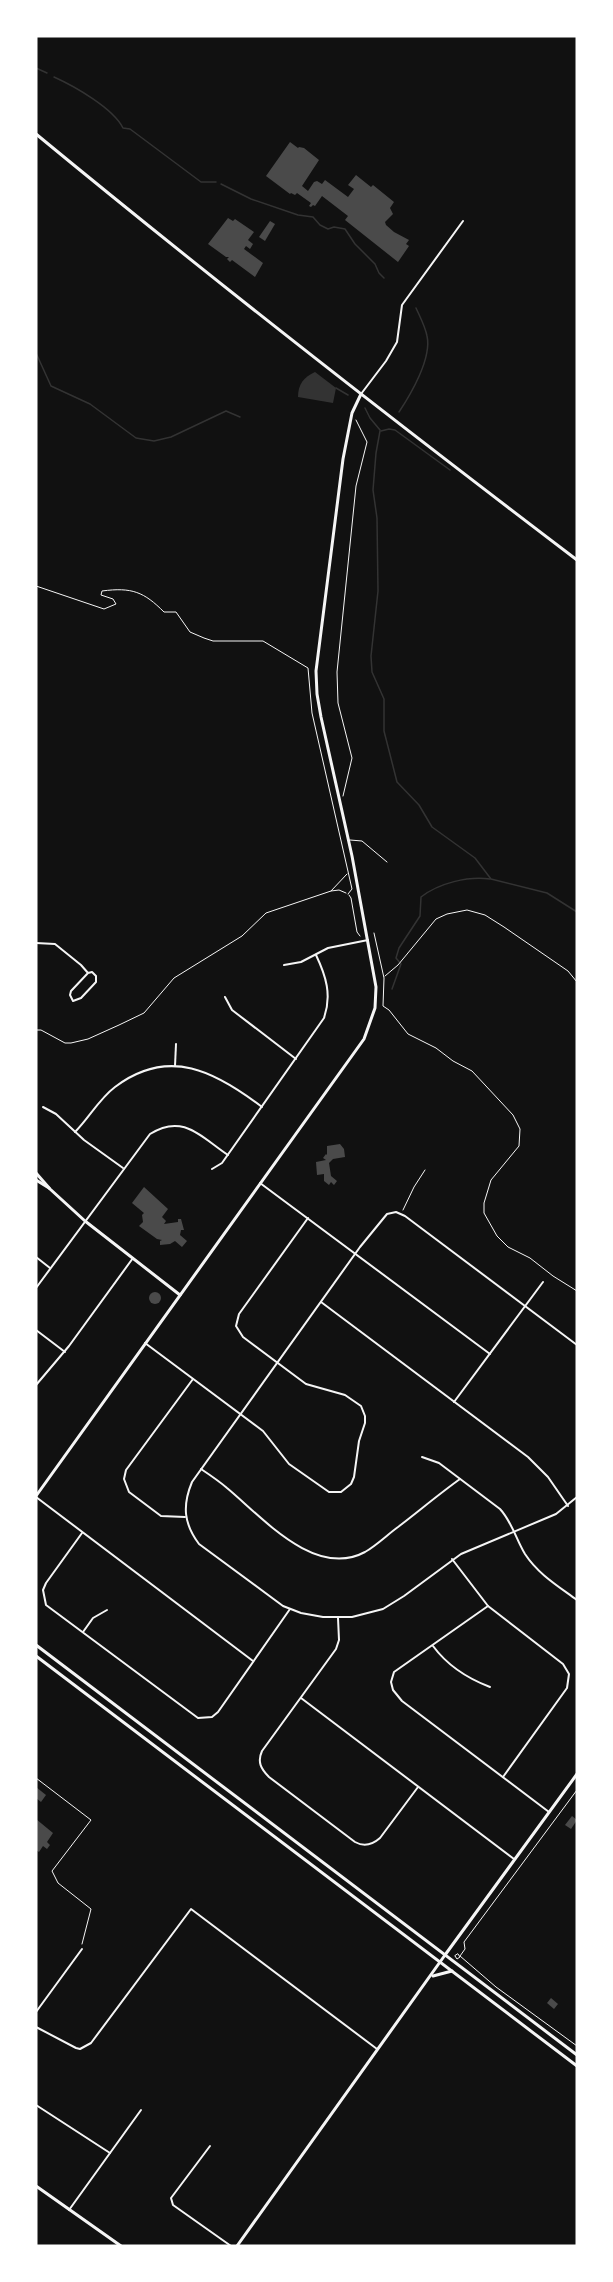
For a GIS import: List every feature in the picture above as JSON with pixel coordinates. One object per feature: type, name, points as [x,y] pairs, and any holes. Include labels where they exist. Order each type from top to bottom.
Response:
[{"type":"main road","points":[[36,134],[132,214],[577,560]]},
{"type":"main road","points":[[36,1495],[364,1039],[373,1016],[376,997],[368,940],[317,694],[316,671],[343,459],[352,413],[361,394]]},
{"type":"main road","points":[[36,1173],[85,1221],[180,1295]]},
{"type":"main road","points":[[36,1180],[50,1189]]},
{"type":"main road","points":[[36,1645],[577,2055]]},
{"type":"main road","points":[[36,1656],[577,2066]]},
{"type":"main road","points":[[237,2246],[577,1774]]},
{"type":"main road","points":[[431,1976],[453,1971]]},
{"type":"main road","points":[[36,2186],[121,2246]]},
{"type":"street","points":[[361,394],[397,342],[402,305],[463,221]]},
{"type":"street","points":[[284,965],[301,962],[328,948],[368,940]]},
{"type":"street","points":[[36,943],[55,944],[88,973],[92,972],[96,976],[96,982],[81,998],[73,1000],[70,995],[71,991],[88,973]]},
{"type":"street","points":[[212,1169],[222,1163],[320,1026],[327,1010],[328,984],[315,955]]},
{"type":"street","points":[[225,997],[232,1010],[296,1059]]},
{"type":"street","points":[[175,1066],[176,1044]]},
{"type":"street","points":[[75,1132],[114,1087],[148,1070],[175,1066],[211,1073],[262,1107]]},
{"type":"street","points":[[43,1107],[56,1114],[75,1132],[123,1168]]},
{"type":"street","points":[[36,1288],[123,1168],[150,1134],[157,1129],[173,1125],[190,1128],[228,1155]]},
{"type":"street","points":[[260,1183],[490,1354]]},
{"type":"street","points":[[577,1345],[402,1214],[391,1213],[382,1218],[355,1254],[192,1482],[186,1496],[185,1517],[191,1533],[209,1553],[274,1601],[290,1609],[311,1615],[338,1618],[358,1616],[383,1609],[468,1550],[556,1514],[577,1497]]},
{"type":"street","points":[[145,1343],[262,1431],[289,1464],[323,1489],[329,1492],[341,1492],[351,1484],[355,1470],[359,1441],[365,1423],[361,1406],[349,1397],[306,1384],[243,1337],[236,1326],[236,1320],[308,1218]]},
{"type":"street","points":[[36,1257],[50,1268]]},
{"type":"street","points":[[36,1385],[64,1352],[133,1258]]},
{"type":"street","points":[[454,1402],[543,1282]]},
{"type":"street","points":[[321,1302],[535,1462],[557,1488],[568,1506]]},
{"type":"street","points":[[36,1330],[64,1352]]},
{"type":"street","points":[[185,1517],[161,1516],[129,1492],[124,1479],[126,1470],[192,1379]]},
{"type":"street","points":[[423,1457],[439,1463],[500,1509],[524,1551],[539,1571],[577,1600]]},
{"type":"street","points":[[201,1469],[302,1548],[320,1556],[339,1559],[356,1556],[373,1547],[460,1479]]},
{"type":"street","points":[[36,1495],[82,1533],[254,1661]]},
{"type":"street","points":[[82,1533],[43,1590],[46,1605],[198,1718],[207,1718],[216,1714],[290,1609]]},
{"type":"street","points":[[452,1560],[488,1606],[563,1664],[567,1668],[570,1679],[567,1688],[502,1777]]},
{"type":"street","points":[[488,1606],[394,1672],[391,1682],[393,1690],[396,1696],[549,1812]]},
{"type":"street","points":[[82,1632],[93,1618],[107,1610]]},
{"type":"street","points":[[338,1618],[338,1645],[260,1756],[261,1767],[269,1777],[355,1842],[363,1845],[371,1844],[380,1838],[418,1786]]},
{"type":"street","points":[[433,1646],[440,1656],[472,1680],[490,1688]]},
{"type":"street","points":[[301,1698],[514,1859]]},
{"type":"street","points":[[36,2027],[76,2048],[80,2049],[91,2043],[191,1909],[378,2049]]},
{"type":"street","points":[[36,2012],[82,1949]]},
{"type":"street","points":[[36,2105],[111,2153]]},
{"type":"street","points":[[69,2210],[141,2110]]},
{"type":"street","points":[[210,2146],[171,2198],[173,2205],[231,2246]]},
{"type":"lane","points":[[348,840],[362,841],[387,862]]},
{"type":"path","points":[[341,805],[351,759],[338,703],[338,672],[356,486],[367,442],[352,413]]},
{"type":"path","points":[[36,586],[104,609],[116,604],[113,599],[101,595],[102,591],[129,590],[147,596],[165,612],[176,612],[187,629],[213,641],[262,641],[308,668],[312,713],[352,888],[348,894]]},
{"type":"path","points":[[332,891],[348,873]]},
{"type":"path","points":[[36,1030],[41,1030],[65,1043],[88,1040],[144,1013],[174,978],[242,936],[266,913],[332,891],[339,890],[351,898],[357,932],[360,936]]},
{"type":"path","points":[[384,978],[398,966],[436,919],[466,910],[485,915],[504,927],[568,971],[577,982]]},
{"type":"path","points":[[374,933],[384,978],[383,1006],[389,1010],[408,1034],[436,1048],[453,1061],[472,1071],[513,1115],[520,1129],[519,1146],[499,1169],[486,1194],[484,1213],[489,1225],[508,1247],[530,1258],[577,1291]]},
{"type":"path","points":[[402,1214],[414,1187],[425,1170]]},
{"type":"path","points":[[36,1778],[91,1820],[52,1871],[58,1883],[92,1910],[82,1949]]},
{"type":"path","points":[[577,1790],[464,1942],[465,1949],[460,1956],[496,1987],[577,2046]]},
{"type":"shaded area","points":[[315,372],[336,388],[333,403],[298,397],[302,382]]},
{"type":"building","points":[[290,142],[298,148],[304,148],[319,160],[302,186],[308,191],[314,182],[322,184],[325,180],[348,197],[354,189],[348,185],[356,175],[394,202],[390,208],[393,214],[385,222],[386,225],[409,240],[406,244],[409,246],[398,262],[345,220],[348,216],[322,196],[315,206],[311,207],[309,206],[311,203],[297,193],[290,194],[266,176]]},
{"type":"building","points":[[228,218],[233,221],[235,219],[254,232],[248,240],[253,244],[250,249],[246,246],[244,249],[263,263],[255,277],[232,260],[230,262],[227,259],[229,257],[208,244]]},
{"type":"building","points":[[270,221],[275,224],[265,241],[259,237]]},
{"type":"building","points":[[340,1144],[344,1149],[345,1157],[333,1159],[329,1163],[331,1176],[337,1181],[334,1185],[331,1182],[329,1185],[324,1181],[324,1174],[317,1175],[316,1162],[326,1160],[323,1158],[327,1155],[327,1146]]},
{"type":"building","points":[[144,1187],[168,1209],[162,1217],[166,1221],[164,1224],[178,1222],[178,1219],[181,1219],[184,1230],[181,1230],[180,1235],[187,1241],[182,1247],[175,1241],[160,1245],[162,1240],[139,1226],[143,1222],[144,1213],[132,1203]]},
{"type":"building","points":[[155,1292],[161,1298],[155,1304],[149,1298]]},
{"type":"building","points":[[36,1787],[46,1795],[41,1802],[36,1798]]},
{"type":"building","points":[[572,1816],[577,1820],[571,1829],[565,1825]]},
{"type":"building","points":[[36,1819],[53,1833],[47,1842],[50,1845],[47,1849],[43,1846],[39,1852],[36,1850]]},
{"type":"building","points":[[551,1998],[558,2004],[554,2009],[547,2003]]},
{"type":"waterway","points":[[36,68],[47,73]]},
{"type":"waterway","points":[[54,77],[102,105],[123,128],[130,129],[201,182],[216,182]]},
{"type":"waterway","points":[[221,184],[251,199],[298,215],[313,217],[320,225],[328,229],[334,227],[345,229],[384,278]]},
{"type":"waterway","points":[[399,412],[424,365],[428,345],[424,325],[416,308]]},
{"type":"waterway","points":[[36,353],[51,386],[90,404],[136,438],[154,441],[171,437],[226,411],[240,417]]},
{"type":"waterway","points":[[336,388],[348,395]]},
{"type":"waterway","points":[[365,408],[380,430]]},
{"type":"waterway","points":[[381,431],[395,430],[450,470]]},
{"type":"waterway","points":[[380,431],[373,490],[377,518],[378,591],[371,656],[372,672],[384,699],[384,731],[397,782],[419,805],[432,827],[475,858],[491,879],[547,893],[577,912]]},
{"type":"waterway","points":[[392,989],[401,964],[396,958],[399,948],[420,916],[421,897],[436,888],[454,882],[490,879]]}]
